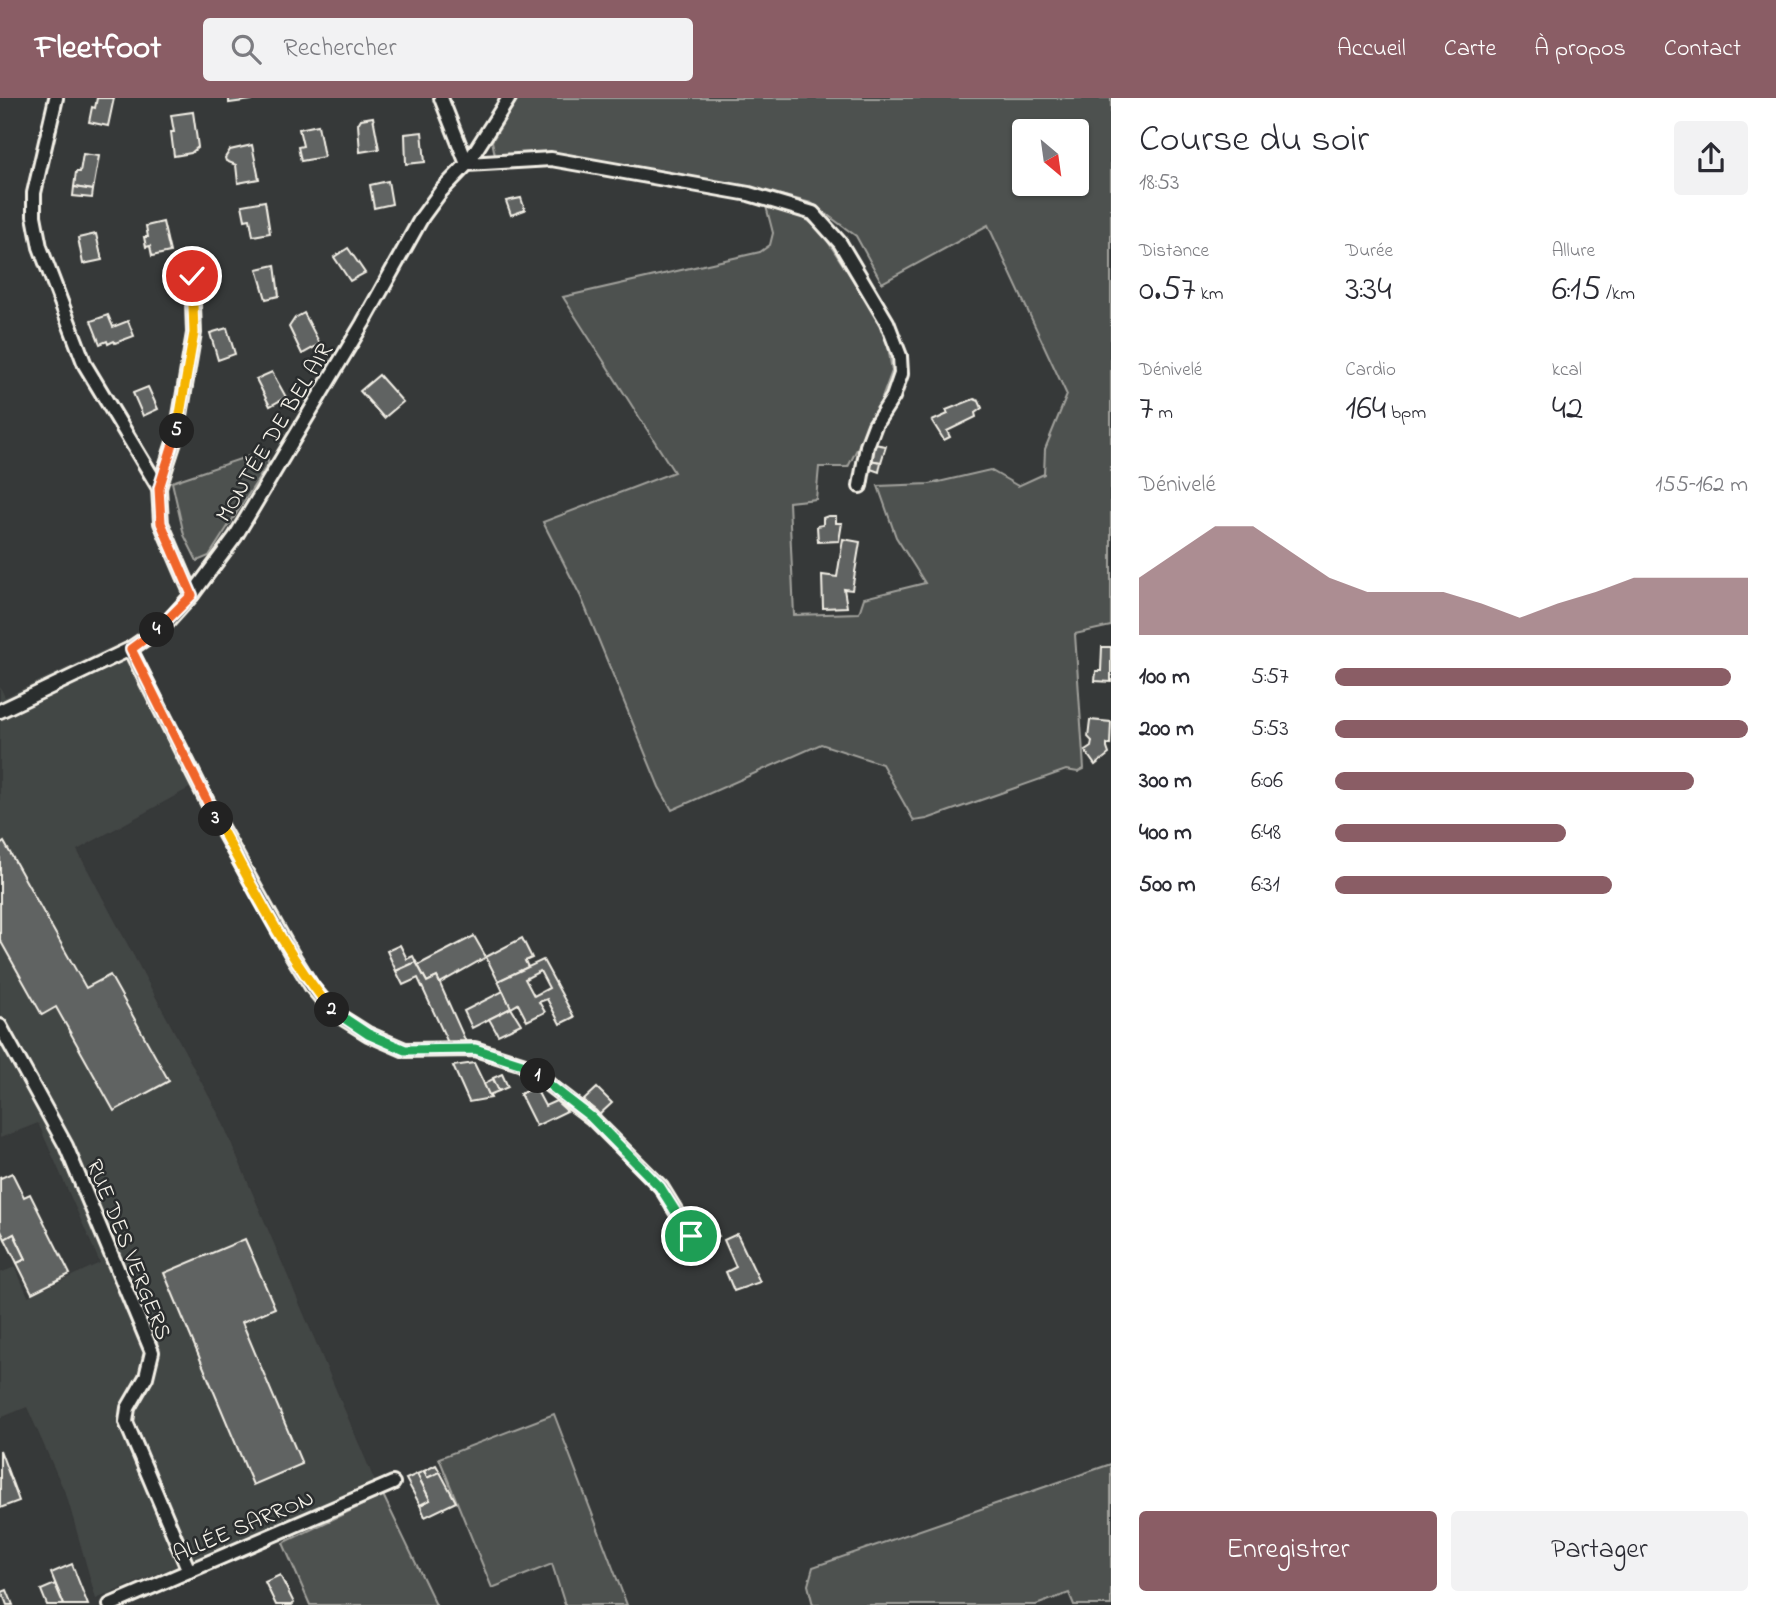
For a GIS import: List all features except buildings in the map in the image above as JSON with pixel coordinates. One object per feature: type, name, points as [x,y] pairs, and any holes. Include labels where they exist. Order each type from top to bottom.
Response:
[{"type":"street","points":[[56,98],[34,193],[34,216],[40,247],[85,365],[159,488]]},
{"type":"street","points":[[441,98],[467,164],[551,159],[749,194],[813,213],[840,243],[887,322],[900,355],[901,374],[893,397],[874,425],[867,446],[860,486]]},
{"type":"street","name":"MONTÉE DE BEL AIR","points":[[0,710],[131,649],[164,626],[192,595],[243,525],[363,323],[422,217],[441,191],[467,164],[509,98]]},
{"type":"street","points":[[192,276],[194,333],[177,433],[159,488],[161,523],[192,595]]},
{"type":"street","points":[[131,649],[214,815],[284,942],[312,987],[333,1012],[368,1034],[405,1050],[475,1049],[522,1064],[591,1117],[660,1187],[691,1236]]},
{"type":"street","name":"RUE DES VERGERS","points":[[0,1026],[66,1146],[152,1352],[146,1377],[128,1408],[126,1422],[189,1571]]},
{"type":"street","name":"ALLÉE SARRON","points":[[110,1605],[393,1483]]},
{"type":"shaded area","points":[[518,98],[1111,98],[1111,626],[1075,634],[1084,769],[1078,772],[1066,770],[927,819],[914,821],[882,764],[821,744],[672,810],[659,787],[581,597],[543,522],[674,472],[563,297],[760,252],[770,245],[773,233],[766,206],[806,219],[821,231],[876,315],[888,346],[892,371],[881,401],[848,467],[819,467],[816,499],[789,502],[794,615],[859,613],[864,598],[925,583],[896,537],[878,486],[930,484],[990,470],[1018,486],[1044,474],[1045,449],[1067,395],[988,225],[882,283],[856,236],[811,203],[781,195],[548,154],[496,160],[492,141]]},
{"type":"shaded area","points":[[267,450],[268,464],[209,556],[197,561],[184,535],[172,482]]},
{"type":"shaded area","points":[[117,644],[134,671],[193,786],[77,850],[221,1119],[376,1484],[96,1599],[67,1497],[27,1407],[0,1418],[0,1273],[15,1267],[28,1296],[100,1263],[38,1123],[0,1138],[0,687],[5,697]]},
{"type":"shaded area","points":[[554,1414],[627,1605],[565,1605],[552,1564],[492,1588],[439,1458]]},
{"type":"shaded area","points":[[1111,1464],[1111,1605],[1074,1605],[1069,1593],[1036,1605],[813,1605],[808,1585],[813,1567]]},
{"type":"shaded area","points":[[383,1495],[436,1605],[310,1605],[283,1543]]},
{"type":"route","points":[[192,276],[194,333],[177,433],[159,488],[161,523],[192,595],[164,626],[131,649],[214,815],[291,953],[312,987],[333,1012],[368,1034],[405,1050],[475,1049],[522,1064],[591,1117],[660,1187],[691,1236]]}]
